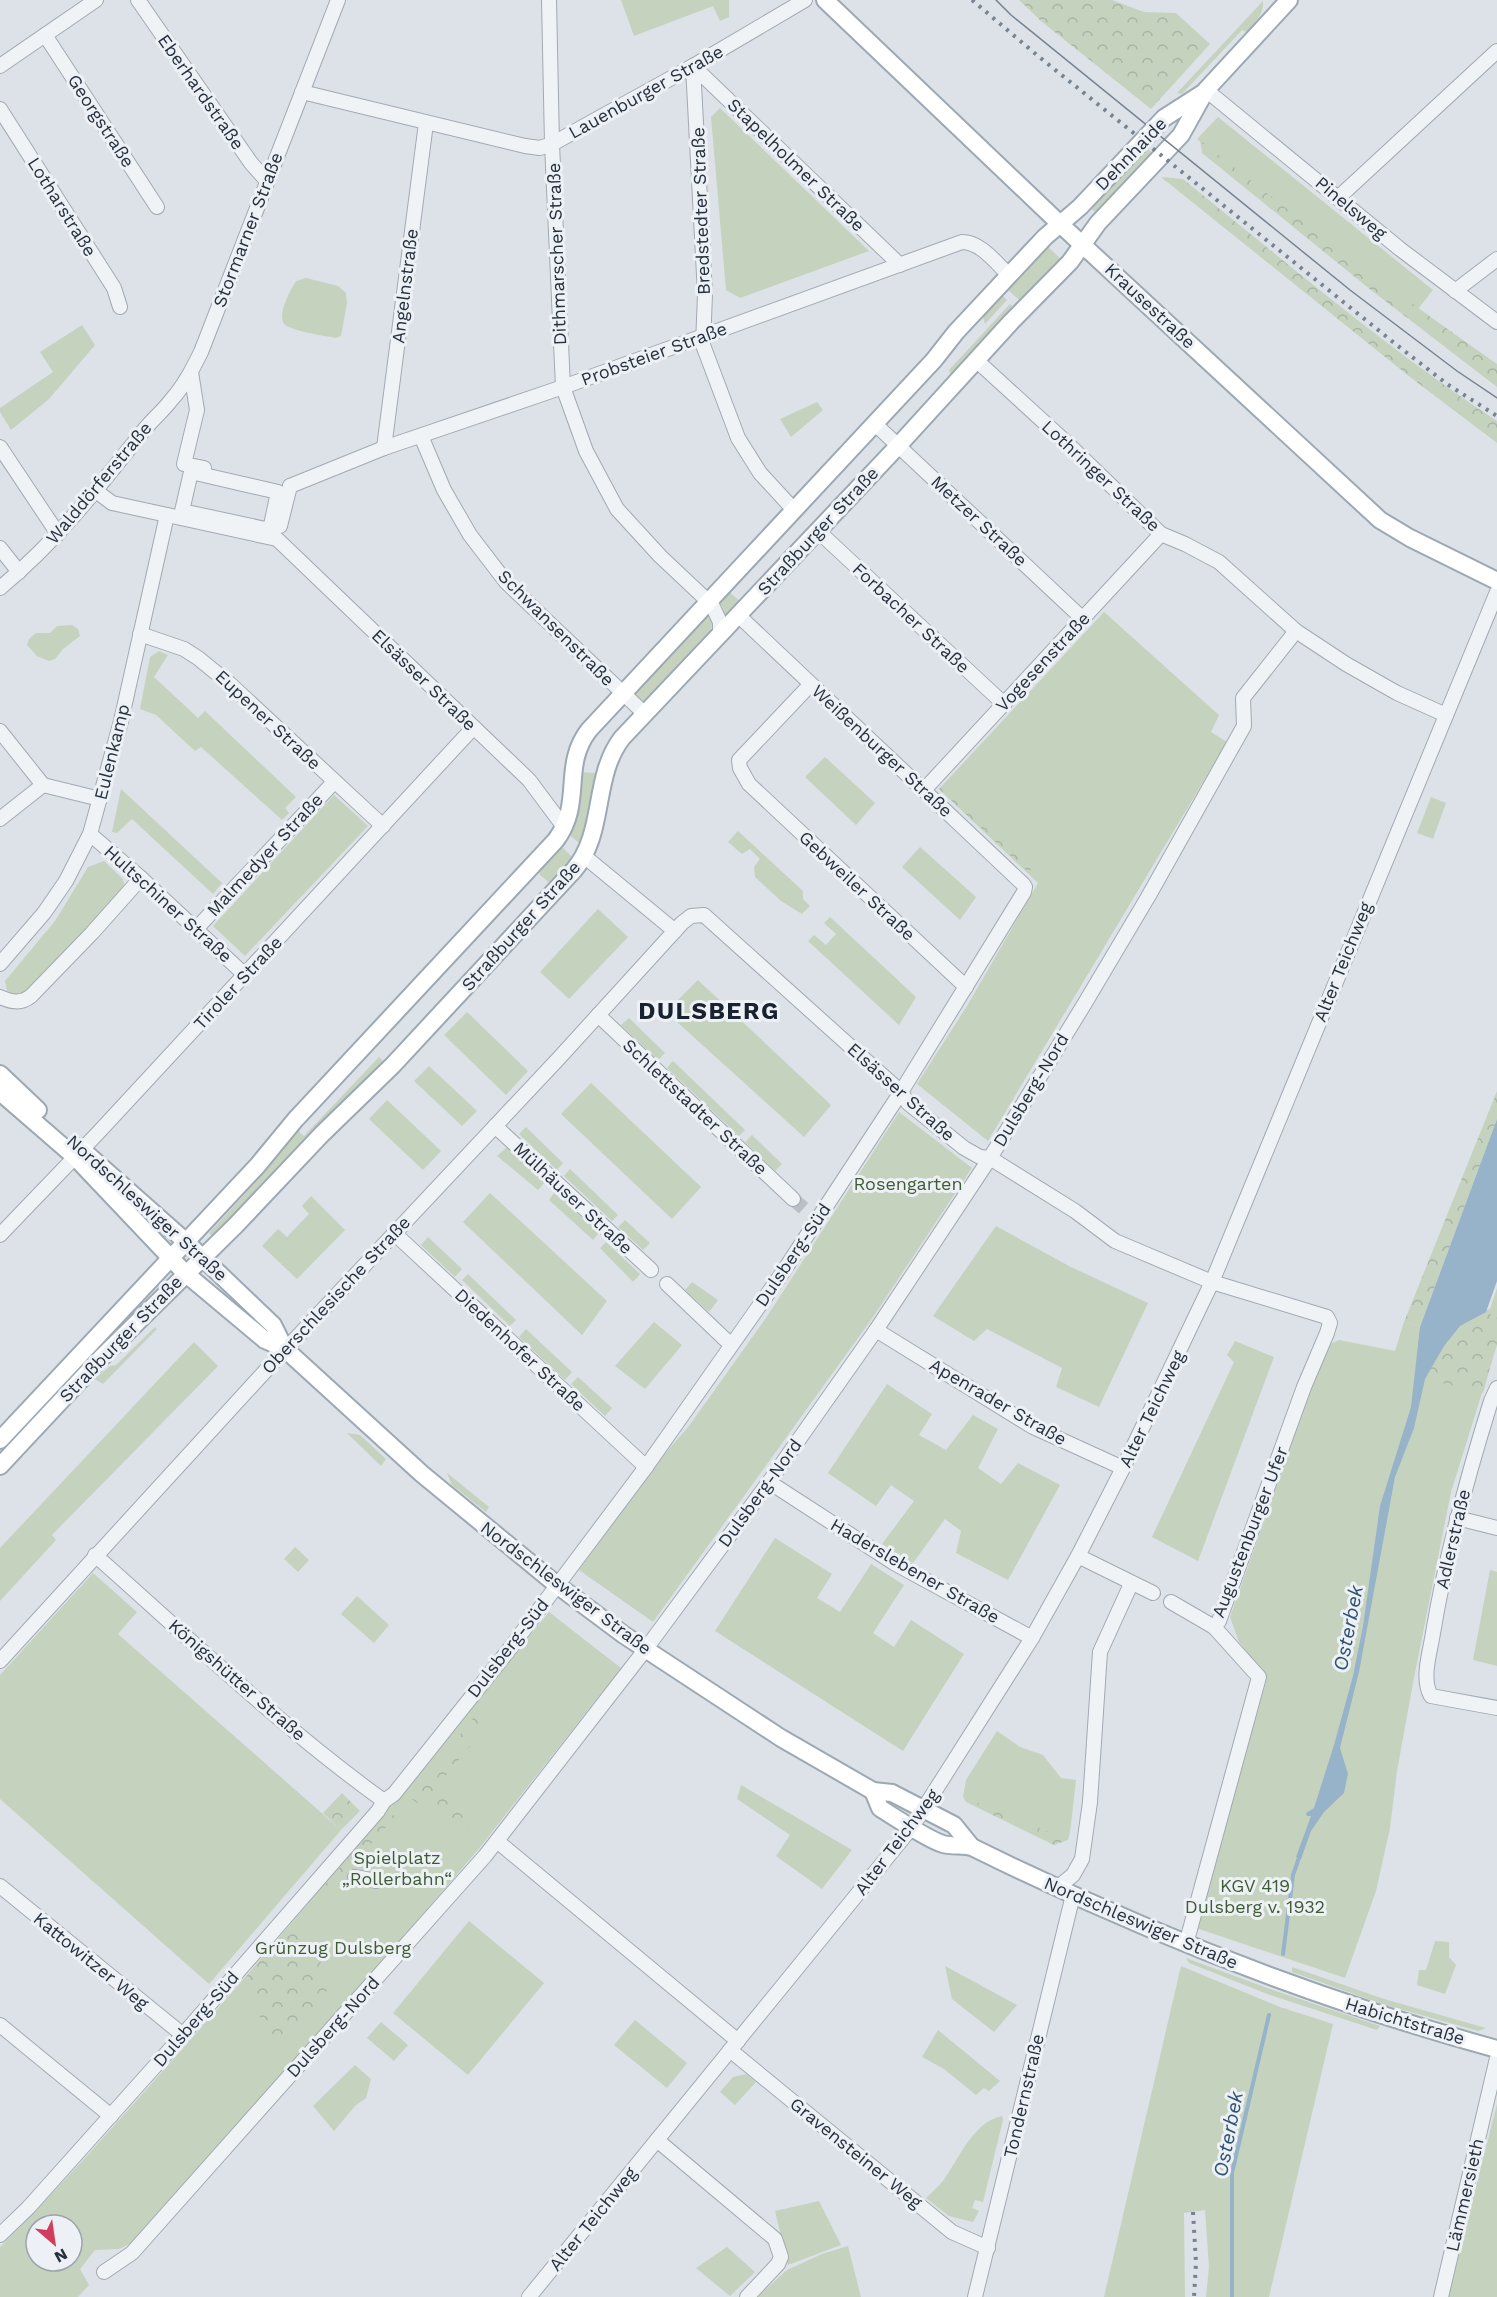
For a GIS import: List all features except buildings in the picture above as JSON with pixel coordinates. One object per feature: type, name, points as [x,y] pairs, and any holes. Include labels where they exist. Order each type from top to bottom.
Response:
[{"type":"main road","name":"Krausestraße","points":[[825,0],[1060,224],[1380,520],[1410,538],[1497,581]]},
{"type":"main road","name":"Dehnhaide","points":[[1083,244],[1098,223],[1181,135],[1206,90],[1284,2]]},
{"type":"main road","name":"Dehnhaide","points":[[1060,224],[1080,207],[1164,118],[1206,90]]},
{"type":"main road","name":"Straßburger Straße","points":[[0,1440],[551,846],[564,827],[572,802],[573,767],[579,745],[589,730],[875,424],[1009,275],[1060,224]]},
{"type":"main road","name":"Straßburger Straße","points":[[0,1466],[101,1358],[393,1065],[552,894],[584,856],[591,840],[607,763],[616,747],[976,360],[1066,267],[1083,244]]},
{"type":"main road","name":"Nordschleswiger Straße","points":[[0,1074],[78,1153],[185,1273],[265,1340],[285,1349],[422,1474],[557,1585],[645,1650],[781,1738],[873,1791],[892,1792],[954,1826],[971,1846]]},
{"type":"main road","name":"Nordschleswiger Straße","points":[[0,1092],[185,1241],[273,1325],[285,1349]]},
{"type":"main road","name":"Nordschleswiger Straße","points":[[873,1791],[880,1808],[943,1844],[971,1846],[1073,1895],[1186,1944],[1314,1992]]},
{"type":"main road","name":"Habichtstraße","points":[[1314,1992],[1393,2019],[1497,2049]]},
{"type":"street","points":[[0,66],[96,0]]},
{"type":"street","name":"Eberhardstraße","points":[[138,0],[251,163],[267,181]]},
{"type":"street","name":"Stormarner Straße","points":[[191,372],[201,352],[338,0]]},
{"type":"street","name":"Dithmarscher Straße","points":[[549,0],[552,144],[563,387],[586,451],[617,509],[660,556],[709,602],[719,619],[720,635]]},
{"type":"street","name":"Lauenburger Straße","points":[[302,92],[540,148],[552,144],[693,66],[805,0]]},
{"type":"street","name":"Georgstraße","points":[[45,35],[157,207]]},
{"type":"street","points":[[1339,197],[1497,51]]},
{"type":"street","name":"Stapelholmer Straße","points":[[693,66],[900,265]]},
{"type":"street","name":"Bredstedter Straße","points":[[693,66],[705,294],[703,345],[738,438],[760,473],[794,510]]},
{"type":"street","name":"Pinelsweg","points":[[1206,90],[1455,291],[1497,322]]},
{"type":"street","name":"Lotharstraße","points":[[0,109],[114,288],[120,308]]},
{"type":"street","name":"Angelnstraße","points":[[384,448],[426,123]]},
{"type":"street","name":"Probsteier Straße","points":[[290,486],[384,448],[563,387],[962,242],[970,242],[979,247],[1009,275]]},
{"type":"street","points":[[1455,291],[1497,259]]},
{"type":"street","name":"Lothringer Straße","points":[[976,360],[1161,534],[1219,562],[1296,631],[1346,664],[1397,693],[1446,715]]},
{"type":"street","points":[[188,468],[278,492],[270,530],[182,511],[188,468],[197,410],[191,372]]},
{"type":"street","name":"Walddörferstraße","points":[[0,588],[58,534],[96,491],[147,426],[174,398],[191,372]]},
{"type":"street","name":"Metzer Straße","points":[[875,424],[1083,618]]},
{"type":"street","name":"Schwansenstraße","points":[[421,436],[444,490],[470,536],[506,582],[645,714]]},
{"type":"street","points":[[0,447],[58,534]]},
{"type":"street","points":[[96,491],[112,503],[277,539],[290,486],[188,468]]},
{"type":"street","name":"Eulenkamp","points":[[0,964],[44,913],[66,881],[90,834],[121,721],[167,515]]},
{"type":"street","name":"Forbacher Straße","points":[[818,531],[1004,704]]},
{"type":"street","name":"Vogesenstraße","points":[[924,790],[1161,534]]},
{"type":"street","name":"Elsässer Straße","points":[[277,539],[529,780],[564,827]]},
{"type":"street","points":[[0,548],[19,572]]},
{"type":"street","name":"Alter Teichweg","points":[[529,2297],[912,1827],[1032,1638],[1078,1556],[1123,1468],[1212,1282],[1497,592]]},
{"type":"street","name":"Weißenburger Straße","points":[[738,615],[1025,887]]},
{"type":"street","name":"Dulsberg-Nord","points":[[104,2272],[132,2253],[497,1841],[645,1650],[769,1482],[876,1330],[990,1158],[1208,794],[1244,726],[1243,698],[1296,631]]},
{"type":"street","name":"Eupener Straße","points":[[140,634],[184,649],[198,658],[230,684],[383,826]]},
{"type":"street","name":"Gebweiler Straße","points":[[810,685],[739,760],[740,768],[749,784],[966,987]]},
{"type":"street","name":"Tiroler Straße","points":[[0,1235],[97,1134],[473,728]]},
{"type":"street","points":[[0,730],[43,785],[100,799]]},
{"type":"street","name":"Malmedyer Straße","points":[[196,929],[334,782]]},
{"type":"street","points":[[0,819],[43,785]]},
{"type":"street","name":"Hultschiner Straße","points":[[90,834],[245,975]]},
{"type":"street","points":[[584,856],[675,931]]},
{"type":"street","points":[[0,997],[8,1001],[24,1001],[31,996],[141,878]]},
{"type":"street","name":"Dulsberg-Süd","points":[[0,2235],[28,2208],[111,2116],[381,1806],[394,1794],[508,1651],[646,1467],[731,1345],[813,1216],[901,1092],[1025,887]]},
{"type":"street","name":"Elsässer Straße","points":[[675,931],[691,916],[704,915],[901,1092],[908,1103],[964,1148],[980,1157],[990,1158],[1075,1211],[1115,1241],[1212,1282],[1327,1317]]},
{"type":"street","name":"Oberschlesische Straße","points":[[0,1661],[285,1349],[675,931]]},
{"type":"street","name":"Schlettstadter Straße","points":[[598,1015],[793,1199]]},
{"type":"street","name":"Mülhäuser Straße","points":[[495,1125],[651,1270]]},
{"type":"street","name":"Diedenhofer Straße","points":[[394,1233],[646,1467]]},
{"type":"street","points":[[667,1284],[731,1345]]},
{"type":"street","name":"Augustenburger Ufer","points":[[1186,1944],[1259,1677],[1214,1627],[1219,1622],[1304,1387],[1327,1333],[1330,1323],[1327,1317]]},
{"type":"street","name":"Apenrader Straße","points":[[876,1330],[1033,1427],[1123,1468]]},
{"type":"street","name":"Adlerstraße","points":[[1497,1388],[1457,1518],[1441,1587],[1426,1680],[1430,1694],[1441,1699],[1497,1708]]},
{"type":"street","name":"Haderslebener Straße","points":[[769,1482],[894,1563],[1032,1638]]},
{"type":"street","points":[[1457,1518],[1497,1528]]},
{"type":"street","name":"Königshütter Straße","points":[[95,1555],[381,1806]]},
{"type":"street","points":[[1078,1556],[1152,1593]]},
{"type":"street","points":[[1058,1888],[1073,1875],[1082,1859],[1090,1802],[1100,1652],[1131,1584]]},
{"type":"street","points":[[1171,1602],[1214,1627]]},
{"type":"street","name":"Gravensteiner Weg","points":[[497,1841],[952,2232],[988,2248]]},
{"type":"street","points":[[355,1877],[376,1881]]},
{"type":"street","name":"Kattowitzer Weg","points":[[0,1887],[183,2035]]},
{"type":"street","name":"Tondernstraße","points":[[975,2297],[1073,1895]]},
{"type":"street","points":[[0,2025],[111,2116]]},
{"type":"street","name":"Lämmersieth","points":[[1441,2297],[1497,2058]]},
{"type":"street","points":[[657,2140],[775,2239],[781,2257],[778,2264],[747,2297]]},
{"type":"green space","points":[[621,0],[729,0],[729,17],[720,21],[713,6],[634,36]]},
{"type":"green space","points":[[1019,0],[1112,0],[1144,12],[1176,13],[1210,44],[1151,109],[1041,21]]},
{"type":"green space","points":[[1263,1],[1260,14],[1246,32],[1242,30],[1182,94],[1177,93]]},
{"type":"green space","points":[[720,108],[869,251],[740,298],[726,290],[711,117]]},
{"type":"green space","points":[[1218,117],[1433,290],[1418,309],[1327,242],[1197,139]]},
{"type":"green space","points":[[1200,140],[1347,255],[1497,364],[1497,387],[1371,290],[1202,153]]},
{"type":"green space","points":[[1146,147],[1153,154],[1098,214],[1090,208]]},
{"type":"green space","points":[[1161,177],[1183,179],[1376,335],[1497,421],[1497,443],[1410,377]]},
{"type":"green space","points":[[1046,245],[1063,261],[1019,300],[1006,288]]},
{"type":"green space","points":[[306,278],[338,286],[346,293],[347,303],[341,336],[336,338],[307,333],[291,328],[283,322],[284,307],[291,290],[296,281]]},
{"type":"green space","points":[[1001,294],[1007,300],[985,324],[982,314]]},
{"type":"green space","points":[[1010,304],[1012,306],[952,380],[949,370]]},
{"type":"green space","points":[[82,325],[95,345],[49,399],[11,430],[0,408],[53,372],[40,352]]},
{"type":"green space","points":[[817,402],[823,410],[791,437],[780,419]]},
{"type":"green space","points":[[726,589],[743,604],[726,620],[717,598]]},
{"type":"green space","points":[[708,612],[714,622],[711,629],[686,656],[679,671],[647,706],[630,691]]},
{"type":"green space","points":[[1104,612],[1219,715],[1211,732],[1227,742],[988,1141],[917,1084],[967,1006],[1038,883],[939,789]]},
{"type":"green space","points":[[72,625],[78,629],[80,636],[63,649],[55,659],[49,661],[37,656],[27,645],[29,639],[36,633],[50,633],[57,626]]},
{"type":"green space","points":[[159,651],[168,655],[154,677],[198,718],[205,711],[296,797],[285,808],[289,813],[282,820],[201,747],[195,751],[156,715],[140,709],[150,657]]},
{"type":"green space","points":[[825,757],[875,803],[856,825],[805,777]]},
{"type":"green space","points":[[577,772],[599,773],[584,847],[567,833]]},
{"type":"green space","points":[[946,782],[1035,862],[1029,873],[939,789]]},
{"type":"green space","points":[[121,789],[222,883],[213,894],[132,819],[117,833],[112,832]]},
{"type":"green space","points":[[334,795],[368,826],[245,956],[213,926]]},
{"type":"green space","points":[[1431,797],[1446,803],[1433,839],[1417,833]]},
{"type":"green space","points":[[738,831],[803,891],[803,899],[810,906],[802,914],[781,901],[755,877],[754,867],[760,859],[750,849],[742,854],[728,842]]},
{"type":"green space","points":[[558,843],[576,861],[551,884],[540,875],[537,866]]},
{"type":"green space","points":[[920,847],[976,897],[960,920],[902,867]]},
{"type":"green space","points":[[104,861],[123,879],[125,891],[29,993],[17,997],[7,991],[5,981],[55,921],[88,867]]},
{"type":"green space","points":[[598,909],[628,937],[569,999],[540,972]]},
{"type":"green space","points":[[830,917],[916,997],[899,1025],[808,941],[814,935],[826,945],[836,934],[824,923]]},
{"type":"green space","points":[[698,980],[831,1105],[804,1137],[666,1012]]},
{"type":"green space","points":[[467,1012],[528,1071],[506,1095],[444,1035]]},
{"type":"green space","points":[[629,1018],[665,1053],[658,1060],[621,1025]]},
{"type":"green space","points":[[379,1057],[387,1065],[214,1238],[209,1233],[258,1180],[297,1123],[300,1133],[304,1136]]},
{"type":"green space","points":[[673,1061],[745,1130],[739,1136],[667,1068]]},
{"type":"green space","points":[[429,1066],[477,1111],[462,1126],[414,1081]]},
{"type":"green space","points":[[591,1083],[701,1187],[672,1219],[561,1114]]},
{"type":"green space","points":[[1497,1091],[1497,1119],[1420,1327],[1404,1322]]},
{"type":"green space","points":[[387,1100],[441,1151],[423,1170],[369,1119]]},
{"type":"green space","name":"Rosengarten","points":[[899,1112],[972,1168],[871,1320],[653,1622],[579,1570],[661,1458],[689,1426],[766,1318]]},
{"type":"green space","points":[[526,1127],[563,1163],[557,1170],[519,1134]]},
{"type":"green space","points":[[752,1135],[782,1164],[775,1171],[745,1142]]},
{"type":"green space","points":[[507,1147],[545,1182],[538,1190],[497,1156]]},
{"type":"green space","points":[[570,1169],[618,1215],[612,1221],[564,1176]]},
{"type":"green space","points":[[490,1193],[607,1301],[582,1335],[463,1222]]},
{"type":"green space","points":[[554,1193],[599,1233],[593,1240],[549,1200]]},
{"type":"green space","points":[[311,1196],[345,1230],[297,1279],[262,1246],[278,1229],[287,1237],[309,1214],[302,1206]]},
{"type":"green space","points":[[625,1220],[650,1243],[643,1250],[618,1227]]},
{"type":"green space","points":[[996,1226],[1069,1266],[1148,1303],[1099,1407],[1056,1387],[1062,1368],[987,1329],[974,1341],[933,1316]]},
{"type":"green space","points":[[428,1237],[462,1269],[455,1277],[421,1245]]},
{"type":"green space","points":[[606,1242],[640,1274],[633,1282],[600,1248]]},
{"type":"green space","points":[[468,1274],[516,1320],[510,1326],[462,1280]]},
{"type":"green space","points":[[692,1282],[718,1300],[709,1312],[685,1290]]},
{"type":"green space","name":"KGV 419 Dulsberg v. 1932","points":[[1497,1288],[1497,1345],[1451,1492],[1397,1771],[1390,1828],[1376,1891],[1345,1978],[1196,1928],[1267,1678],[1239,1642],[1230,1617],[1318,1370],[1332,1343],[1339,1340],[1395,1351],[1404,1322],[1420,1327],[1490,1309]]},
{"type":"green space","points":[[1486,1312],[1497,1318],[1497,1342],[1483,1393],[1425,1379],[1444,1346],[1460,1326]]},
{"type":"green space","points":[[654,1322],[682,1345],[645,1389],[615,1366]]},
{"type":"green space","points":[[155,1327],[157,1329],[103,1384],[95,1379],[110,1366],[116,1365]]},
{"type":"green space","points":[[526,1329],[572,1372],[565,1380],[519,1337]]},
{"type":"green space","points":[[1235,1341],[1274,1357],[1198,1561],[1152,1537],[1234,1362],[1227,1355]]},
{"type":"green space","points":[[194,1342],[218,1366],[52,1535],[56,1540],[0,1601],[0,1548]]},
{"type":"green space","points":[[578,1377],[612,1408],[605,1416],[571,1384]]},
{"type":"green space","points":[[887,1384],[932,1414],[919,1435],[946,1450],[973,1415],[998,1429],[978,1468],[1001,1484],[1018,1463],[1060,1485],[1008,1580],[956,1553],[961,1531],[945,1519],[913,1563],[882,1544],[914,1501],[891,1485],[876,1506],[828,1473]]},
{"type":"green space","points":[[347,1433],[360,1435],[386,1459],[381,1466]]},
{"type":"green space","points":[[447,1473],[489,1507],[486,1512],[452,1485]]},
{"type":"green space","points":[[775,1538],[832,1574],[817,1598],[840,1612],[871,1564],[904,1585],[873,1633],[894,1647],[911,1620],[964,1654],[903,1751],[715,1631]]},
{"type":"green space","points":[[295,1547],[309,1560],[298,1572],[284,1559]]},
{"type":"green space","points":[[1490,1570],[1497,1572],[1497,1666],[1473,1660]]},
{"type":"green space","points":[[93,1573],[137,1612],[118,1634],[341,1830],[209,1984],[0,1799],[0,1675]]},
{"type":"green space","points":[[357,1596],[389,1625],[374,1643],[341,1614]]},
{"type":"green space","name":"Grünzug Dulsberg","points":[[549,1612],[621,1668],[477,1851],[348,2002],[138,2240],[119,2249],[95,2250],[84,2264],[84,2213],[33,2213],[132,2106],[365,1836]]},
{"type":"green space","points":[[474,1717],[487,1725],[435,1789],[471,1824],[464,1835],[410,1798]]},
{"type":"green space","points":[[997,1731],[1020,1747],[1043,1755],[1061,1778],[1076,1780],[1070,1833],[1059,1837],[963,1797],[966,1780]]},
{"type":"green space","points":[[741,1785],[852,1850],[822,1889],[776,1856],[790,1835],[737,1799]]},
{"type":"green space","points":[[342,1793],[360,1811],[341,1830],[323,1813]]},
{"type":"green space","points":[[963,1797],[1059,1836],[1070,1833],[1068,1840],[1054,1845],[966,1802]]},
{"type":"green space","points":[[389,1810],[395,1817],[301,1923],[332,1985],[277,2048],[241,1983]]},
{"type":"green space","points":[[469,1921],[544,1983],[468,2075],[393,2013]]},
{"type":"green space","points":[[1435,1941],[1449,1942],[1449,1957],[1456,1965],[1445,1994],[1417,1985],[1419,1970],[1426,1970]]},
{"type":"green space","points":[[1186,1958],[1380,2026],[1377,2030],[1270,1995],[1189,1963]]},
{"type":"green space","points":[[945,1966],[1017,2005],[994,2032],[952,1999]]},
{"type":"green space","points":[[1181,1966],[1280,2007],[1333,2024],[1269,2297],[1206,2297],[1209,2267],[1205,2210],[1184,2213],[1185,2297],[1104,2297]]},
{"type":"green space","points":[[1292,1967],[1384,1999],[1486,2028],[1478,2031],[1382,2004],[1292,1972]]},
{"type":"green space","points":[[635,2020],[687,2063],[667,2088],[614,2045]]},
{"type":"green space","points":[[381,2022],[408,2045],[394,2061],[367,2038]]},
{"type":"green space","points":[[938,2030],[1000,2081],[989,2091],[984,2088],[976,2095],[944,2069],[922,2057]]},
{"type":"green space","points":[[355,2065],[371,2079],[366,2098],[355,2106],[334,2131],[313,2106]]},
{"type":"green space","points":[[746,2074],[756,2082],[735,2105],[720,2092],[733,2077]]},
{"type":"green space","points":[[1497,2104],[1497,2297],[1448,2297]]},
{"type":"green space","points":[[1002,2116],[1003,2120],[983,2202],[975,2200],[972,2208],[979,2211],[973,2222],[949,2216],[926,2198],[943,2181],[975,2133],[992,2120]]},
{"type":"green space","points":[[819,2201],[841,2245],[788,2265],[775,2211]]},
{"type":"green space","name":"Grünzug Dulsberg","points":[[24,2222],[24,2273],[82,2273],[89,2285],[78,2297],[0,2297],[0,2247]]},
{"type":"green space","points":[[848,2246],[861,2297],[757,2297],[787,2270],[822,2254]]},
{"type":"green space","points":[[727,2247],[755,2272],[730,2296],[696,2268]]},
{"type":"water","points":[[1497,1119],[1497,1281],[1486,1312],[1460,1326],[1444,1346],[1425,1379],[1414,1428],[1395,1477],[1359,1672],[1340,1748],[1348,1774],[1344,1793],[1324,1812],[1311,1831],[1301,1859],[1296,1857],[1311,1816],[1307,1816],[1306,1813],[1314,1808],[1353,1676],[1363,1626],[1380,1506],[1411,1407],[1420,1327]]},
{"type":"waterway","name":"Osterbek","points":[[1283,1954],[1293,1875],[1300,1855]]},
{"type":"waterway","name":"Osterbek","points":[[1232,2297],[1232,2173],[1269,2015]]},
{"type":"tunnel","points":[[793,1199],[808,1212]]},
{"type":"tram line","points":[[996,0],[1011,15],[1350,290],[1457,371],[1497,398]]},
{"type":"railway","points":[[972,0],[1038,56],[1398,346],[1447,384],[1497,416]]},
{"type":"railway","points":[[1193,2212],[1196,2263],[1194,2297]]},
{"type":"district","name":"DULSBERG","points":[[709,1011]]},
{"type":"park label","name":"Spielplatz „Rollerbahn“","points":[[397,1868]]}]
